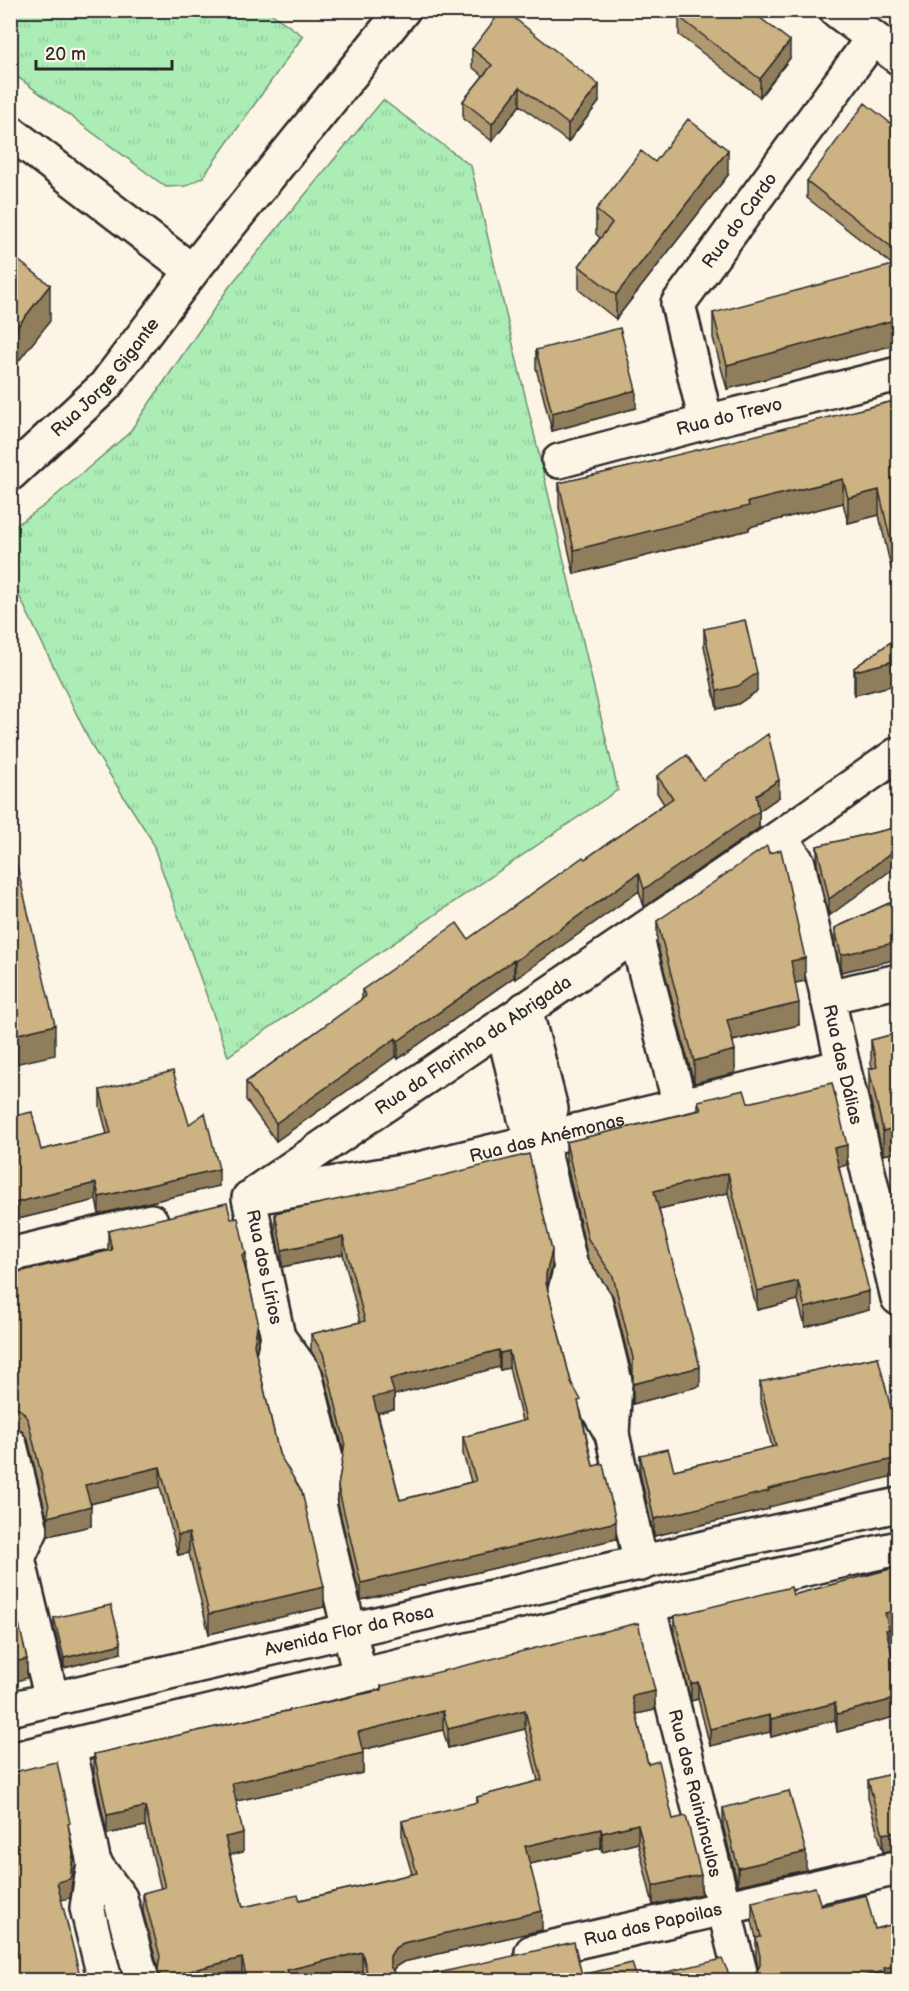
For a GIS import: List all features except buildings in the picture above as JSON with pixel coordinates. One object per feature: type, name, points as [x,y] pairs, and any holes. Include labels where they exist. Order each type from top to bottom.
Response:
[{"type":"street","name":"Rua Jorge Gigante","points":[[10,474],[105,386],[192,271],[403,10]]},
{"type":"street","points":[[836,10],[886,48]]},
{"type":"street","name":"Rua do Cardo","points":[[706,422],[678,304],[886,48]]},
{"type":"street","points":[[10,132],[192,271]]},
{"type":"street","name":"Rua do Trevo","points":[[559,461],[898,374]]},
{"type":"street","name":"Rua da Florinha da Abrigada","points":[[215,1206],[249,1198],[780,837],[898,754]]},
{"type":"street","name":"Rua das Dálias","points":[[780,837],[798,863],[843,1066],[890,1219],[898,1298]]},
{"type":"street","points":[[636,935],[680,1105]]},
{"type":"street","points":[[827,997],[898,981]]},
{"type":"street","points":[[514,1017],[525,1118],[541,1139],[572,1267],[564,1295],[589,1394],[612,1434],[641,1564]]},
{"type":"street","name":"Rua das Anémonas","points":[[249,1198],[419,1170],[843,1066]]},
{"type":"street","name":"Rua dos Lírios","points":[[249,1198],[278,1337],[272,1361],[297,1470],[319,1504],[360,1676]]},
{"type":"street","points":[[10,1255],[181,1214]]},
{"type":"street","points":[[10,1446],[31,1530],[14,1553],[52,1700]]},
{"type":"street","name":"Avenida Flor da Rosa","points":[[10,1709],[898,1504]]},
{"type":"street","points":[[721,1544],[731,1588]]},
{"type":"street","points":[[10,1760],[648,1605],[731,1588],[898,1548]]},
{"type":"street","points":[[539,1586],[547,1631]]},
{"type":"street","name":"Rua dos Rainúnculos","points":[[648,1605],[742,1980]]},
{"type":"street","points":[[160,1674],[170,1722]]},
{"type":"street","points":[[69,1746],[94,1863],[87,1908],[105,1980]]},
{"type":"street","points":[[94,1863],[120,1898],[142,1980]]},
{"type":"street","name":"Rua das Papoilas","points":[[498,1960],[898,1868]]},
{"type":"green space","points":[[11,10],[268,11],[303,36],[203,177],[186,186],[166,187],[11,72]]},
{"type":"green space","points":[[383,100],[471,166],[618,790],[228,1056],[151,839],[94,750],[11,579],[11,529],[45,505],[129,433],[229,287]]}]
